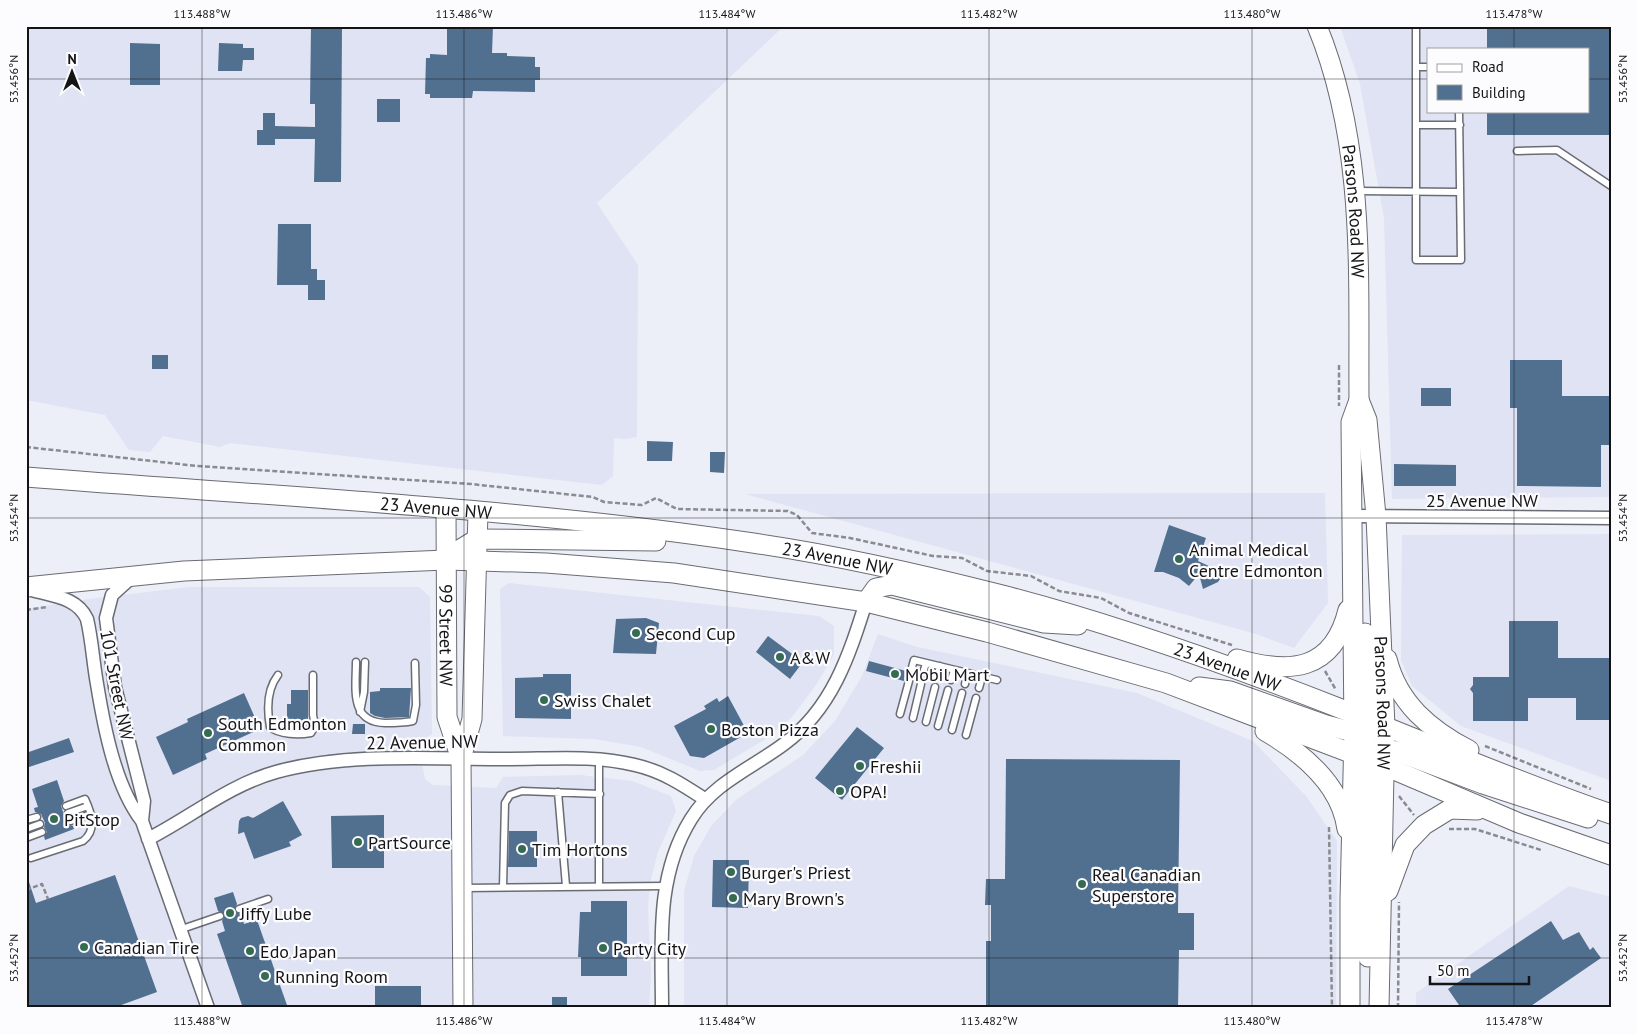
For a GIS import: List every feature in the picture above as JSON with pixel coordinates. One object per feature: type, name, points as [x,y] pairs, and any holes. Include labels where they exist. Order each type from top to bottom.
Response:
[{"type":"main road","name":"Parsons Road NW","points":[[1317,26],[1342,104],[1352,155],[1355,191],[1359,400],[1351,422],[1351,566],[1369,741],[1381,913],[1379,1008]]},
{"type":"main road","name":"Parsons Road NW","points":[[1350,1008],[1350,900],[1369,741],[1378,585],[1376,516],[1368,420],[1359,400]]},
{"type":"main road","name":"23 Avenue NW","points":[[26,477],[478,512],[753,543],[887,568],[1004,595],[1139,635],[1369,741],[1490,811],[1611,855]]},
{"type":"main road","name":"99 Street NW","points":[[446,510],[447,717],[461,759]]},
{"type":"main road","name":"99 Street NW","points":[[462,1008],[460,888],[461,759],[472,719],[478,512]]},
{"type":"main road","points":[[1352,523],[1362,570],[1369,741],[1368,964],[1372,989],[1379,1008]]},
{"type":"main road","points":[[446,560],[454,552],[477,539],[753,543]]},
{"type":"main road","name":"23 Avenue NW","points":[[26,587],[135,575],[252,567],[446,560],[600,566],[674,572],[866,602],[987,632],[1166,683],[1209,698],[1369,741],[1611,814]]},
{"type":"main road","points":[[1139,635],[1160,637],[1257,665],[1288,668],[1304,665],[1324,654],[1341,631],[1348,610],[1351,566]]},
{"type":"main road","points":[[866,602],[876,588],[892,585],[1044,623],[1119,629]]},
{"type":"main road","points":[[1378,585],[1390,667],[1404,698],[1424,721],[1480,756],[1611,810]]},
{"type":"main road","points":[[1166,683],[1230,692],[1553,808],[1611,824]]},
{"type":"main road","points":[[1209,698],[1295,750],[1323,778],[1336,798],[1346,825],[1350,900]]},
{"type":"main road","points":[[1381,913],[1400,854],[1405,844],[1424,825],[1450,809],[1490,811]]},
{"type":"street","name":"25 Avenue NW","points":[[1352,523],[1376,516],[1611,518]]},
{"type":"street","name":"101 Street NW","points":[[135,575],[112,594],[106,618],[115,687],[144,801],[142,821]]},
{"type":"street","name":"101 Street NW","points":[[26,587],[71,601],[84,612],[88,624],[97,685],[111,748],[130,805],[142,821],[208,1008]]},
{"type":"street","points":[[662,1008],[663,906],[665,886],[680,840],[691,819],[706,800],[732,777],[785,743],[814,716],[835,685],[846,663],[866,602]]},
{"type":"street","name":"22 Avenue NW","points":[[148,839],[233,789],[276,772],[313,765],[371,760],[599,760],[634,765],[666,775],[706,800]]},
{"type":"lane","points":[[1416,26],[1416,260],[1461,260],[1460,112]]},
{"type":"lane","points":[[1416,67],[1427,67]]},
{"type":"lane","points":[[1416,125],[1460,126]]},
{"type":"lane","points":[[1517,151],[1557,150],[1611,186]]},
{"type":"lane","points":[[1355,191],[1460,192]]},
{"type":"lane","points":[[911,671],[914,660],[997,680]]},
{"type":"lane","points":[[356,662],[356,696],[360,712],[372,721],[405,723],[413,721],[416,705],[415,663]]},
{"type":"lane","points":[[360,712],[364,692],[365,662]]},
{"type":"lane","points":[[923,673],[926,663]]},
{"type":"lane","points":[[937,677],[940,666]]},
{"type":"lane","points":[[951,680],[954,670]]},
{"type":"lane","points":[[965,684],[968,673]]},
{"type":"lane","points":[[278,675],[272,684],[270,692],[270,727],[277,732],[306,734],[311,733],[316,726],[313,715],[313,675]]},
{"type":"lane","points":[[979,688],[982,677]]},
{"type":"lane","points":[[900,714],[909,681]]},
{"type":"lane","points":[[913,718],[921,684]]},
{"type":"lane","points":[[926,722],[935,687]]},
{"type":"lane","points":[[938,726],[948,690]]},
{"type":"lane","points":[[952,730],[962,693]]},
{"type":"lane","points":[[966,735],[976,698]]},
{"type":"lane","points":[[599,760],[599,886]]},
{"type":"lane","points":[[503,887],[505,802],[510,795],[522,791],[600,794]]},
{"type":"lane","points":[[558,792],[566,886]]},
{"type":"lane","points":[[31,858],[83,841],[89,836],[92,829],[91,814],[85,800],[67,809]]},
{"type":"lane","points":[[71,821],[91,814]]},
{"type":"lane","points":[[26,820],[37,817]]},
{"type":"lane","points":[[26,829],[40,824]]},
{"type":"lane","points":[[26,838],[42,832]]},
{"type":"lane","points":[[460,888],[665,886]]},
{"type":"lane","points":[[239,909],[268,900]]},
{"type":"lane","points":[[179,930],[220,916]]},
{"type":"path","points":[[26,447],[198,466],[290,471]]},
{"type":"path","points":[[1325,670],[1338,694]]},
{"type":"path","points":[[1484,746],[1593,790]]},
{"type":"path","points":[[1397,792],[1403,803],[1418,820]]},
{"type":"path","points":[[1329,824],[1332,1008]]},
{"type":"path","points":[[1448,829],[1475,829],[1541,850]]},
{"type":"path","points":[[26,890],[42,884],[48,899]]},
{"type":"path","points":[[1398,1008],[1399,895]]},
{"type":"shaded area","points":[[26,26],[784,26],[597,203],[638,265],[637,437],[626,439],[614,438],[613,476],[602,485],[230,443],[220,447],[163,436],[150,452],[129,450],[105,415],[26,400]]},
{"type":"shaded area","points":[[1340,26],[1611,26],[1611,497],[1392,499],[1384,218],[1360,84]]},
{"type":"shaded area","points":[[1325,493],[1328,603],[1294,648],[1256,634],[745,494]]},
{"type":"shaded area","points":[[1611,534],[1611,781],[1461,726],[1412,686],[1401,660],[1402,535]]},
{"type":"shaded area","points":[[509,583],[819,616],[834,626],[834,655],[816,685],[792,717],[769,737],[714,770],[700,771],[641,747],[594,739],[503,736],[500,589]]},
{"type":"shaded area","name":"South Edmonton Common","points":[[189,587],[419,587],[430,597],[432,734],[418,743],[425,779],[433,785],[496,788],[503,777],[580,775],[632,781],[671,796],[676,811],[658,852],[650,883],[648,908],[651,974],[649,1008],[26,1008],[26,609],[81,600]]},
{"type":"shaded area","points":[[878,634],[917,647],[1137,693],[1253,741],[1306,796],[1337,841],[1336,1008],[684,1008],[684,891],[694,856],[711,826],[737,799],[803,755],[835,721],[862,676]]},
{"type":"shaded area","points":[[1569,886],[1611,897],[1611,1008],[1416,1008],[1416,993]]},
{"type":"building","points":[[311,26],[342,26],[341,182],[314,182],[315,139],[275,139],[275,145],[257,145],[257,130],[263,130],[263,113],[275,113],[275,126],[315,127],[315,104],[310,104]]},
{"type":"building","points":[[447,26],[493,26],[492,53],[507,53],[507,56],[535,57],[535,67],[540,67],[540,80],[535,80],[535,92],[473,91],[472,98],[430,98],[430,94],[425,94],[426,58],[430,58],[430,54],[447,55]]},
{"type":"building","points":[[1487,26],[1611,26],[1611,135],[1487,135],[1487,112],[1590,112],[1590,48],[1487,48]]},
{"type":"building","points":[[130,43],[160,44],[160,85],[130,85]]},
{"type":"building","points":[[219,43],[243,44],[243,48],[254,48],[254,60],[243,60],[242,71],[218,71]]},
{"type":"building","points":[[377,99],[400,99],[400,122],[377,122]]},
{"type":"building","points":[[278,224],[311,224],[311,269],[317,269],[317,280],[325,280],[325,300],[308,300],[308,285],[277,285]]},
{"type":"building","points":[[152,355],[168,355],[168,369],[152,369]]},
{"type":"building","points":[[1510,360],[1562,360],[1562,396],[1611,396],[1611,445],[1601,445],[1601,487],[1517,486],[1517,408],[1510,408]]},
{"type":"building","points":[[1421,388],[1451,388],[1451,406],[1421,406]]},
{"type":"building","points":[[647,441],[673,442],[672,461],[647,461]]},
{"type":"building","points":[[710,452],[725,452],[724,473],[710,472]]},
{"type":"building","points":[[1394,464],[1456,465],[1456,486],[1394,486]]},
{"type":"building","name":"Animal Medical Centre Edmonton","points":[[1169,525],[1206,538],[1198,561],[1224,573],[1218,582],[1203,589],[1199,574],[1189,586],[1179,578],[1163,572],[1154,572]]},
{"type":"building","name":"Second Cup","points":[[646,618],[659,623],[656,654],[613,653],[616,619]]},
{"type":"building","points":[[1509,621],[1558,621],[1558,658],[1611,658],[1611,720],[1576,720],[1576,698],[1528,698],[1528,721],[1473,721],[1473,693],[1470,689],[1473,685],[1473,677],[1509,677]]},
{"type":"building","name":"A&W","points":[[768,636],[803,662],[790,679],[756,652]]},
{"type":"building","points":[[869,661],[906,671],[904,681],[866,671]]},
{"type":"building","name":"Swiss Chalet","points":[[543,674],[571,674],[571,719],[515,718],[515,678],[543,677]]},
{"type":"building","points":[[380,688],[411,688],[409,717],[385,718],[370,713],[370,692],[380,691]]},
{"type":"building","points":[[291,690],[308,690],[308,728],[287,728],[287,704],[291,704]]},
{"type":"building","name":"South Edmonton Common","points":[[244,693],[260,729],[205,754],[207,759],[173,775],[156,737],[188,722],[187,719]]},
{"type":"building","name":"Boston Pizza","points":[[728,696],[748,733],[704,758],[690,756],[674,726],[706,709],[704,706],[717,698],[719,702]]},
{"type":"building","points":[[353,724],[365,724],[365,734],[352,734]]},
{"type":"building","points":[[857,727],[884,748],[842,800],[815,778]]},
{"type":"building","points":[[69,738],[74,752],[26,768],[26,753]]},
{"type":"building","name":"Real Canadian Superstore","points":[[1006,759],[1180,760],[1178,913],[1194,913],[1194,950],[1179,950],[1178,1008],[986,1008],[986,941],[991,941],[991,905],[985,905],[986,879],[1005,879]]},
{"type":"building","name":"PitStop","points":[[57,780],[64,801],[61,806],[67,818],[67,824],[73,826],[74,829],[45,840],[44,836],[47,832],[44,827],[45,823],[41,814],[35,812],[34,808],[38,807],[32,789]]},
{"type":"building","points":[[283,801],[302,835],[289,842],[291,846],[254,859],[244,832],[238,834],[239,821],[241,818],[248,816],[253,818]]},
{"type":"building","name":"PartSource","points":[[384,815],[384,868],[332,868],[331,816]]},
{"type":"building","name":"Tim Hortons","points":[[509,831],[537,831],[537,867],[508,867]]},
{"type":"building","points":[[713,860],[749,860],[748,908],[712,907]]},
{"type":"building","name":"Canadian Tire","points":[[115,875],[157,992],[113,1008],[26,1008],[26,879],[28,879],[36,903]]},
{"type":"building","points":[[233,892],[237,904],[234,911],[241,914],[244,924],[257,920],[288,1008],[243,1008],[217,934],[225,931],[222,921],[225,915],[218,911],[214,898]]},
{"type":"building","name":"Party City","points":[[591,901],[627,901],[627,976],[581,976],[581,957],[578,957],[580,912],[591,912]]},
{"type":"building","points":[[1551,921],[1563,940],[1579,932],[1590,950],[1593,947],[1601,958],[1528,1008],[1461,1008],[1448,989]]},
{"type":"building","points":[[375,986],[421,986],[421,1008],[375,1008]]},
{"type":"building","points":[[552,997],[567,997],[567,1008],[552,1008]]},
{"type":"place","name":"Animal Medical Centre Edmonton","points":[[1179,559]]},
{"type":"place","name":"Second Cup","points":[[636,633]]},
{"type":"place","name":"A&W","points":[[780,657]]},
{"type":"place","name":"Mobil Mart","points":[[895,674]]},
{"type":"place","name":"Swiss Chalet","points":[[544,700]]},
{"type":"place","name":"Boston Pizza","points":[[711,729]]},
{"type":"place","name":"South Edmonton Common","points":[[208,733]]},
{"type":"place","name":"Freshii","points":[[860,766]]},
{"type":"place","name":"OPA!","points":[[840,791]]},
{"type":"place","name":"PitStop","points":[[54,819]]},
{"type":"place","name":"PartSource","points":[[358,842]]},
{"type":"place","name":"Tim Hortons","points":[[522,849]]},
{"type":"place","name":"Burger's Priest","points":[[731,872]]},
{"type":"place","name":"Real Canadian Superstore","points":[[1082,884]]},
{"type":"place","name":"Mary Brown's","points":[[733,898]]},
{"type":"place","name":"Jiffy Lube","points":[[230,913]]},
{"type":"place","name":"Canadian Tire","points":[[84,947]]},
{"type":"place","name":"Party City","points":[[603,948]]},
{"type":"place","name":"Edo Japan","points":[[250,951]]},
{"type":"place","name":"Running Room","points":[[265,976]]}]
